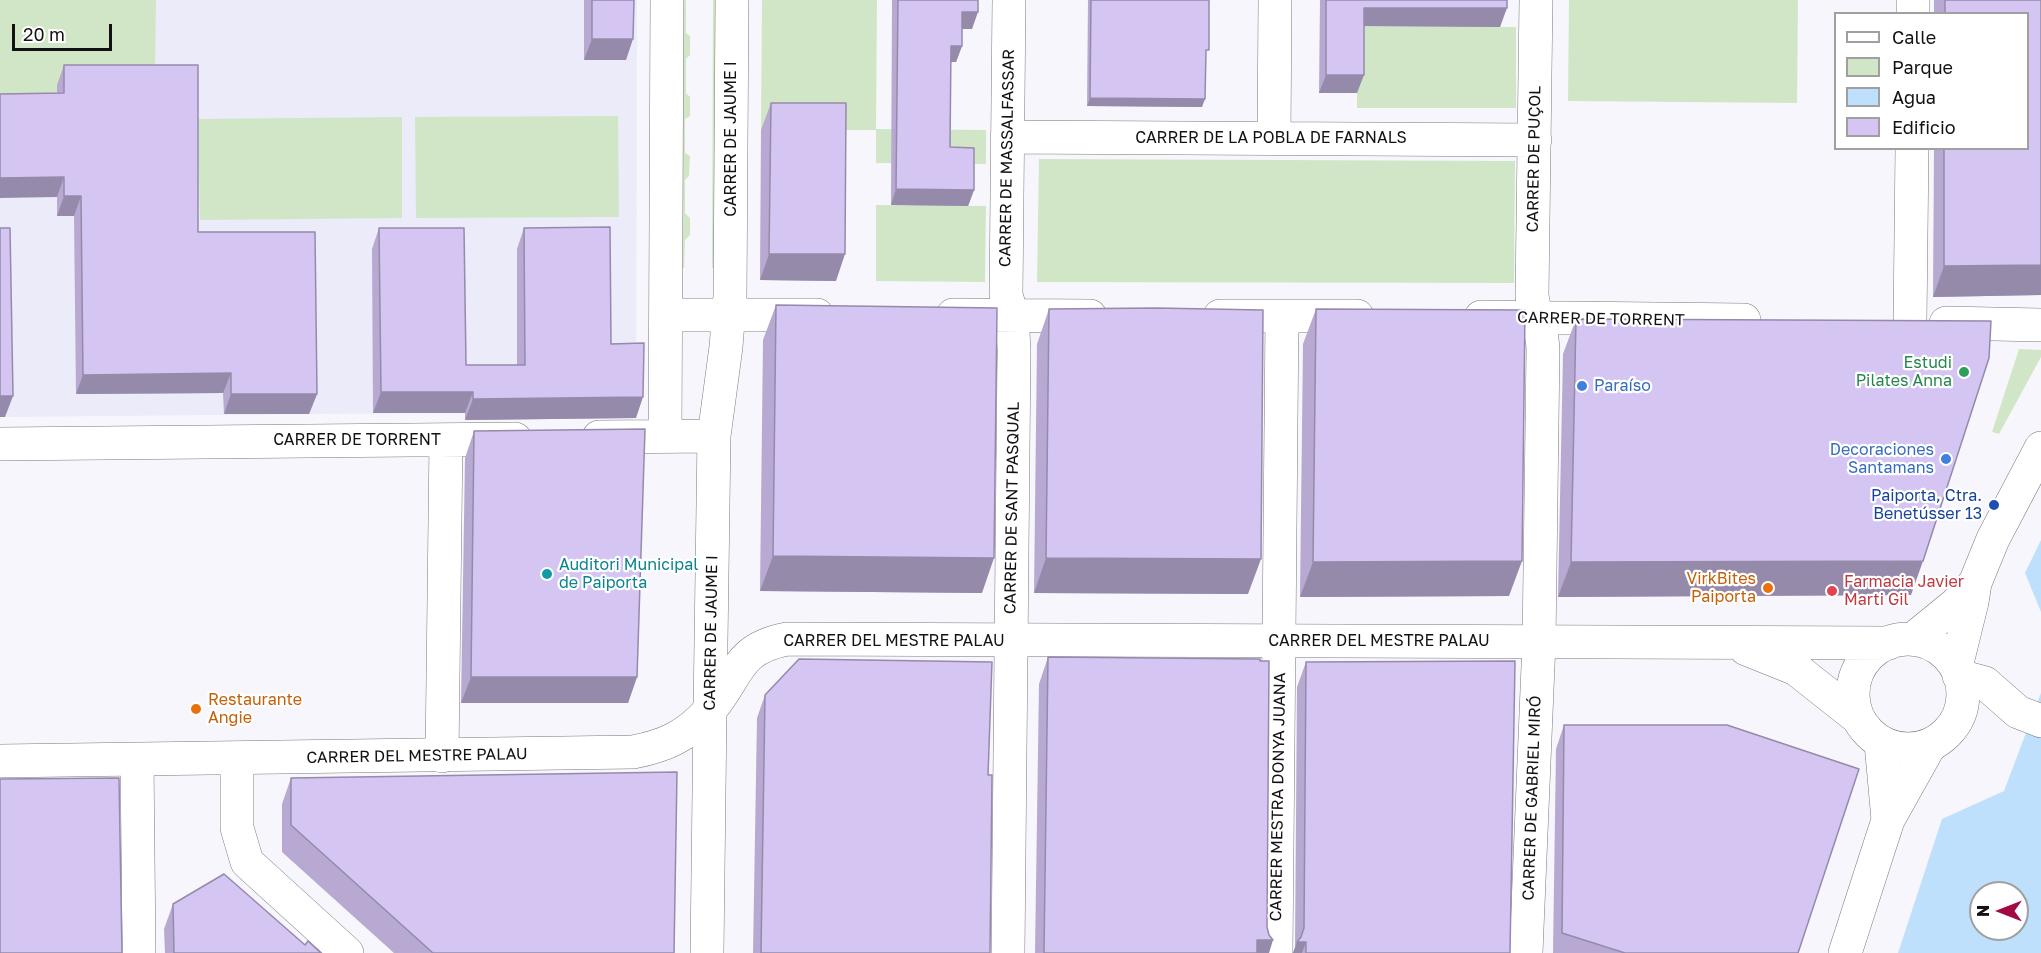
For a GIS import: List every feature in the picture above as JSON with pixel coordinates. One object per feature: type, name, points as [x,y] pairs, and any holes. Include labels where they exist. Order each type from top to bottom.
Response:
[{"type":"street","points":[[665,436],[667,0]]},
{"type":"street","name":"CARRER DE JAUME I","points":[[707,953],[714,436],[724,366],[728,315],[732,0]]},
{"type":"street","name":"CARRER DE MASSALFASSAR","points":[[1009,0],[1006,295],[1012,315]]},
{"type":"street","points":[[1274,138],[1275,0]]},
{"type":"street","name":"CARRER DE PUÇOL","points":[[1536,0],[1533,295],[1543,336],[1539,642]]},
{"type":"street","name":"CARRER DE LA POBLA DE FARNALS","points":[[1007,137],[1535,140]]},
{"type":"street","points":[[1912,150],[1896,322],[2041,325]]},
{"type":"street","points":[[666,315],[842,315]]},
{"type":"street","points":[[923,315],[1116,316]]},
{"type":"street","name":"CARRER DE SANT PASQUAL","points":[[1008,953],[1012,315]]},
{"type":"street","points":[[1185,316],[1390,316]]},
{"type":"street","name":"CARRER MESTRA DONYA JUANA","points":[[1276,953],[1282,316]]},
{"type":"street","name":"CARRER DE TORRENT","points":[[1449,317],[1778,321]]},
{"type":"street","name":"CARRER DE TORRENT","points":[[0,444],[714,436]]},
{"type":"street","points":[[442,756],[446,440]]},
{"type":"street","points":[[1957,671],[1975,583],[1993,539],[2041,448]]},
{"type":"street","points":[[1901,641],[1948,611],[1975,583]]},
{"type":"street","name":"CARRER DEL MESTRE PALAU","points":[[0,761],[633,752],[658,747],[683,735],[710,711],[739,666],[757,649],[772,642],[787,639],[1725,643],[1901,641]]},
{"type":"street","points":[[1901,641],[1930,644],[1944,652],[1957,671],[1962,684],[1962,703],[1957,720],[1946,735],[1930,745],[1914,750],[1897,749],[1881,743],[1867,732],[1858,718],[1853,702],[1854,684],[1860,668],[1882,645],[1901,641]]},
{"type":"street","name":"CARRER DE GABRIEL MIRÓ","points":[[1526,953],[1539,642]]},
{"type":"street","name":"CARRER DEL MESTRE PALAU","points":[[1725,643],[1763,654],[1796,669],[1858,718]]},
{"type":"street","points":[[1957,671],[1985,683],[2030,716]]},
{"type":"street","points":[[1957,720],[2030,716]]},
{"type":"street","points":[[1881,743],[1888,820]]},
{"type":"street","points":[[1845,953],[1888,820],[1930,745]]},
{"type":"street","points":[[237,758],[237,828],[247,862],[347,953]]},
{"type":"street","points":[[137,760],[139,953]]},
{"type":"shaded area","points":[[156,0],[637,0],[636,411],[0,417],[0,99],[57,98],[57,85],[155,85]]},
{"type":"green space","points":[[0,0],[156,0],[155,85],[57,85],[57,98],[0,99]]},
{"type":"green space","points":[[678,0],[686,0],[686,33],[690,36],[690,55],[686,59],[686,93],[690,97],[690,116],[685,119],[685,153],[690,156],[689,176],[685,180],[685,213],[690,218],[690,235],[685,240],[684,268],[676,268]]},
{"type":"green space","points":[[713,0],[720,0],[720,268],[712,268]]},
{"type":"green space","points":[[762,0],[877,0],[876,129],[986,130],[986,164],[876,163],[876,130],[761,130]]},
{"type":"green space","points":[[1569,0],[1798,0],[1797,103],[1568,101]]},
{"type":"green space","points":[[1357,26],[1516,27],[1516,108],[1357,108]]},
{"type":"green space","points":[[618,116],[619,217],[416,218],[415,117]]},
{"type":"green space","points":[[402,117],[402,218],[200,220],[198,119]]},
{"type":"green space","points":[[1039,159],[1515,161],[1514,283],[1037,282]]},
{"type":"green space","points":[[876,205],[986,206],[985,282],[876,281]]},
{"type":"green space","points":[[2019,349],[2041,350],[2041,357],[1999,434],[1992,432]]},
{"type":"water","points":[[2041,540],[2041,612],[2025,573]]},
{"type":"water","points":[[2041,693],[2041,953],[1898,953],[1942,819],[2004,791]]},
{"type":"building","points":[[592,0],[634,0],[633,39],[592,39]]},
{"type":"building","points":[[898,0],[978,0],[978,12],[962,12],[962,46],[951,46],[950,147],[974,148],[974,190],[896,189]]},
{"type":"building","points":[[1091,0],[1209,0],[1209,50],[1206,50],[1205,99],[1090,98]]},
{"type":"building","points":[[1326,0],[1507,0],[1507,8],[1364,8],[1364,75],[1326,75]]},
{"type":"building","points":[[1945,0],[2041,0],[2041,265],[1944,266],[1944,150],[2029,150],[2029,12],[1945,12]]},
{"type":"building","points":[[64,65],[198,65],[198,232],[315,232],[317,394],[231,394],[231,373],[83,375],[81,196],[64,196],[64,177],[0,178],[0,94],[64,93]]},
{"type":"building","points":[[771,103],[846,103],[845,254],[769,254]]},
{"type":"building","points":[[610,227],[611,344],[644,343],[643,397],[473,399],[473,392],[381,392],[379,228],[464,228],[466,365],[525,365],[524,228]]},
{"type":"building","points":[[0,228],[10,228],[13,396],[0,396]]},
{"type":"building","points":[[776,305],[997,308],[994,558],[773,556]]},
{"type":"building","points":[[1049,309],[1263,310],[1261,559],[1046,558]]},
{"type":"building","points":[[1316,309],[1525,310],[1522,561],[1313,562]]},
{"type":"building","points":[[1576,319],[1991,321],[1989,358],[1923,561],[1571,562]]},
{"type":"building","name":"Auditori Municipal de Paiporta","points":[[645,429],[637,677],[471,677],[474,431]]},
{"type":"building","points":[[1048,657],[1260,659],[1260,661],[1269,661],[1267,927],[1273,940],[1257,940],[1257,953],[1044,953]]},
{"type":"building","points":[[799,659],[992,662],[988,775],[992,775],[990,953],[761,953],[765,695]]},
{"type":"building","points":[[1515,661],[1510,953],[1306,953],[1306,942],[1297,942],[1304,928],[1306,662]]},
{"type":"building","points":[[1564,725],[1727,725],[1859,769],[1798,953],[1625,953],[1562,933]]},
{"type":"building","points":[[677,772],[674,953],[433,953],[291,825],[291,778]]},
{"type":"building","points":[[119,778],[122,953],[0,953],[0,779]]},
{"type":"building","points":[[224,874],[305,945],[308,941],[321,953],[174,953],[173,904]]},
{"type":"place","name":"Estudi Pilates Anna","points":[[1964,372]]},
{"type":"place","name":"Paraíso","points":[[1582,386]]},
{"type":"place","name":"Decoraciones Santamans","points":[[1946,459]]},
{"type":"place","name":"Paiporta, Ctra. Benetússer 13","points":[[1994,505]]},
{"type":"place","name":"Auditori Municipal de Paiporta","points":[[547,574]]},
{"type":"place","name":"VirkBites Paiporta","points":[[1768,588]]},
{"type":"place","name":"Farmacia Javier Marti Gil","points":[[1832,591]]},
{"type":"place","name":"Restaurante Angie","points":[[196,709]]}]
